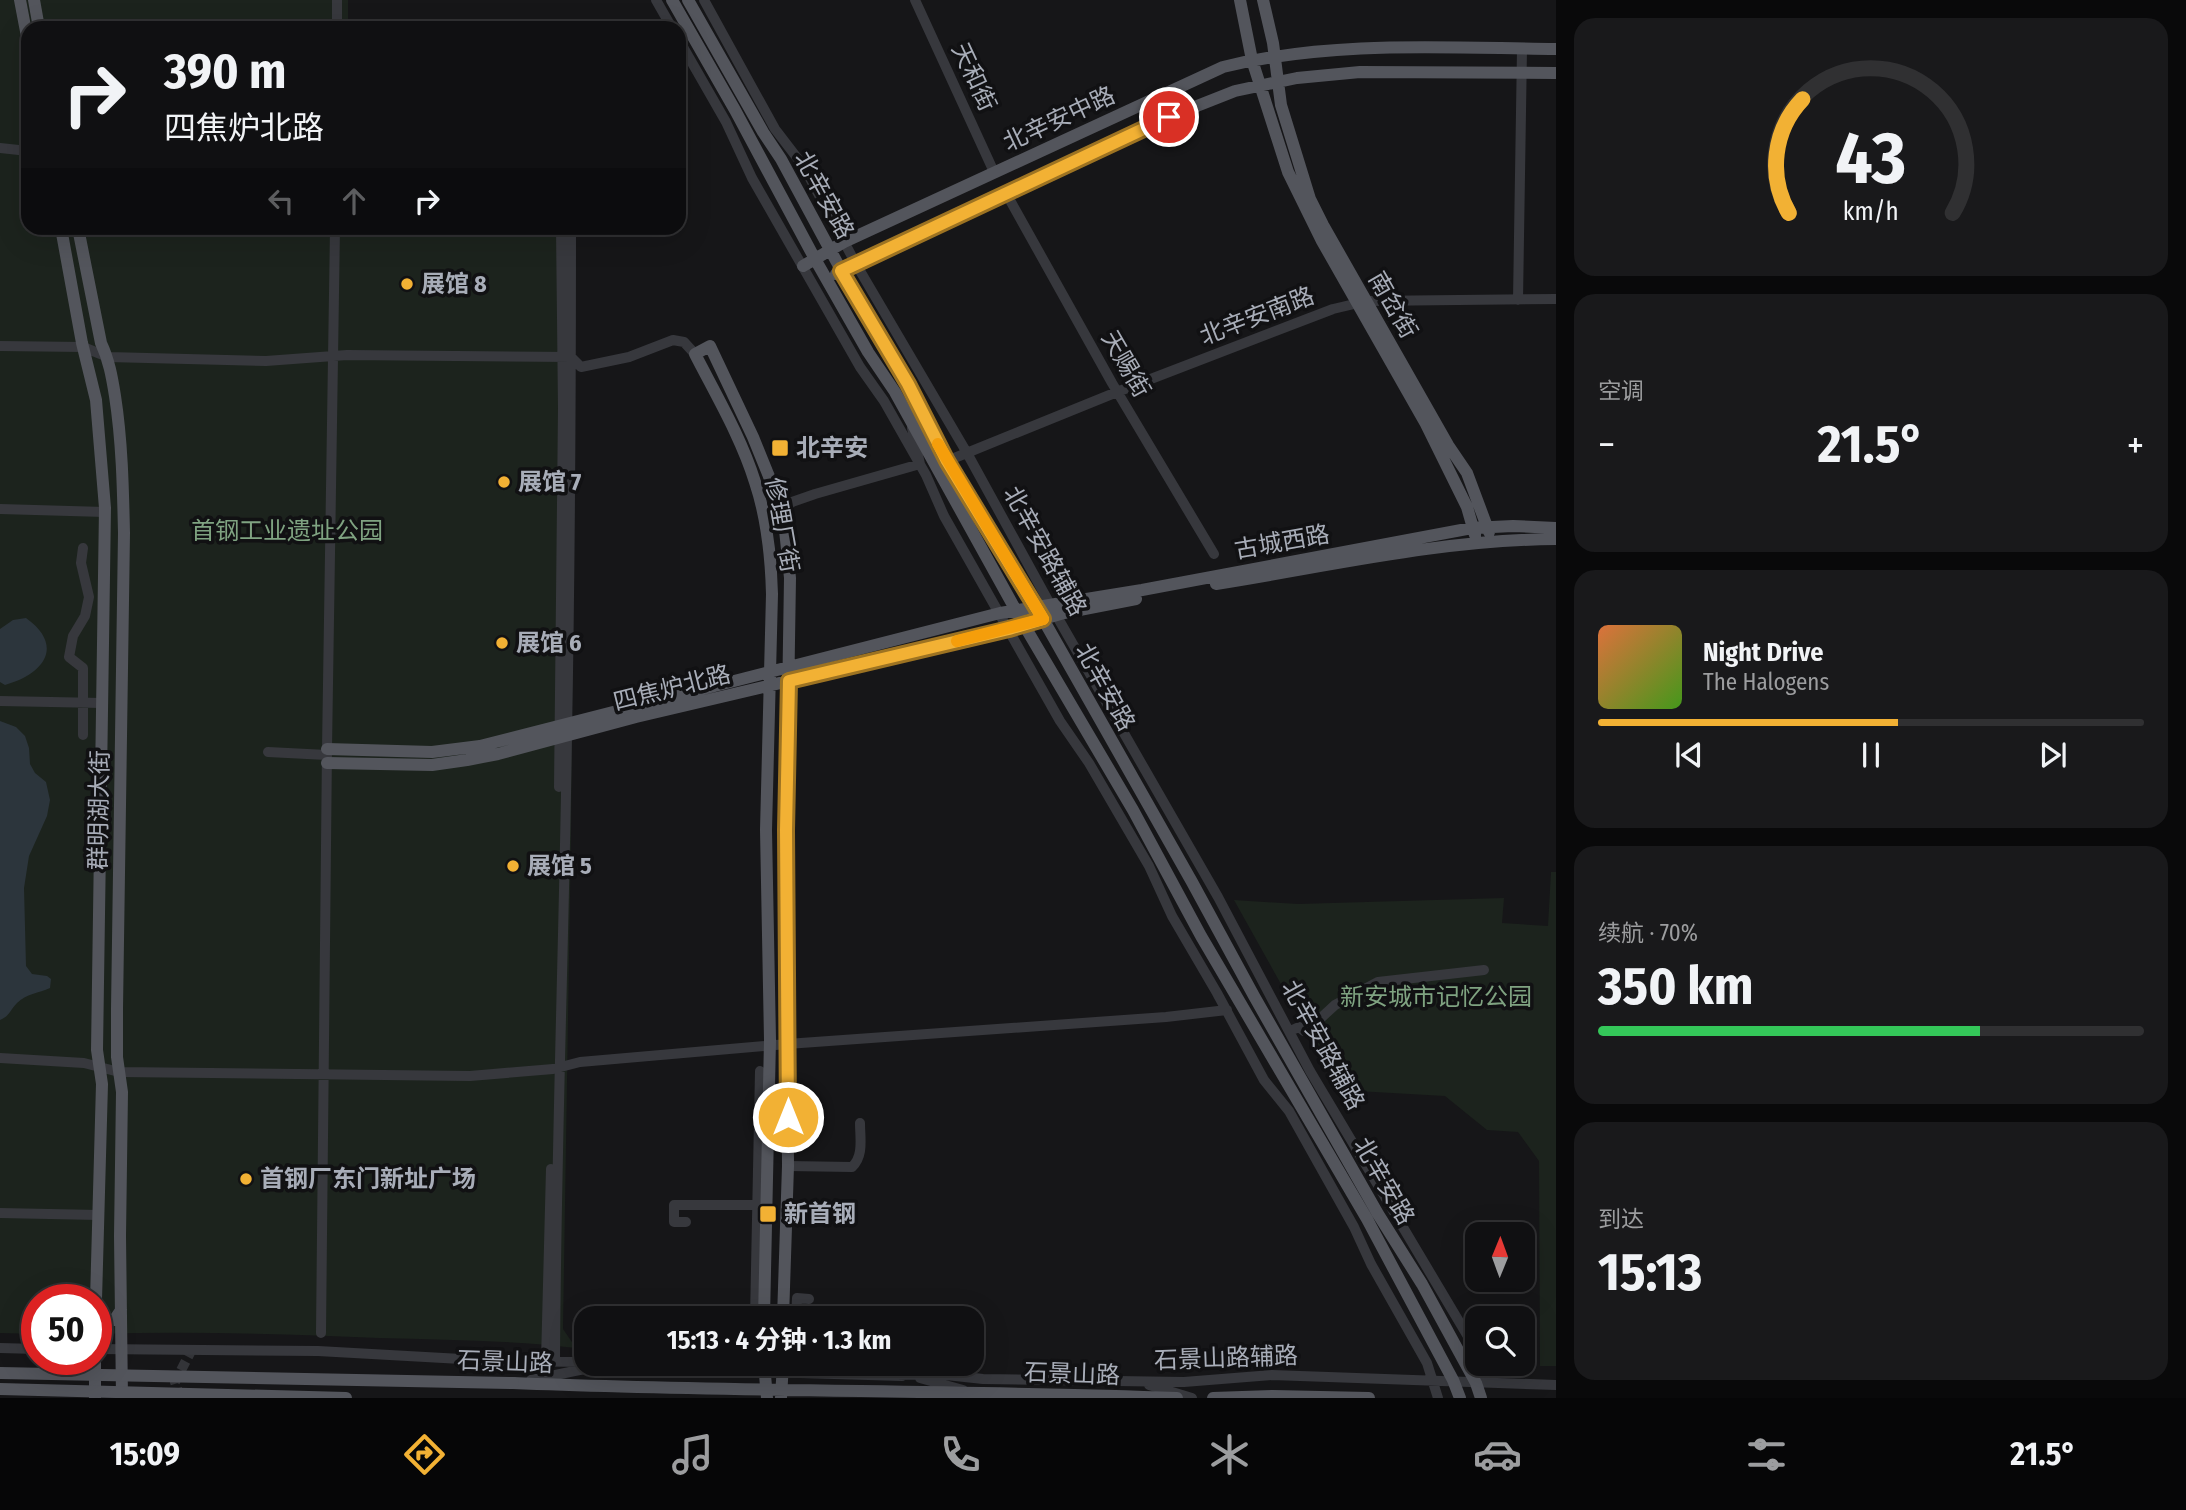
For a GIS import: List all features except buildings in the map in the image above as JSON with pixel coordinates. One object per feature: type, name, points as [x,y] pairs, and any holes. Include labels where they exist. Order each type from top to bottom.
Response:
[{"type":"main road","points":[[20,0],[24,21]]},
{"type":"main road","points":[[34,0],[38,21]]},
{"type":"main road","name":"北辛安路","points":[[672,0],[684,21]]},
{"type":"main road","name":"北辛安路","points":[[688,0],[908,384],[947,461],[1043,619],[1378,1214],[1422,1284],[1476,1383],[1481,1398]]},
{"type":"main road","name":"南岔街","points":[[1240,0],[1252,60],[1289,172],[1308,214],[1466,473],[1492,541]]},
{"type":"main road","name":"南岔街","points":[[1263,0],[1273,43],[1281,105],[1310,199],[1426,424],[1466,507],[1477,542]]},
{"type":"main road","name":"北辛安路","points":[[686,24],[815,259],[868,352],[910,418],[1024,625],[1133,810],[1207,948],[1331,1157],[1453,1380],[1460,1398]]},
{"type":"main road","name":"北辛安中路","points":[[803,266],[844,242],[1223,67],[1252,60],[1352,49],[1556,50]]},
{"type":"main road","name":"北辛安中路","points":[[827,280],[1006,193],[1197,105],[1235,91],[1297,78],[1360,72],[1556,73]]},
{"type":"main road","name":"群明湖大街","points":[[62,235],[83,347],[96,400],[105,512],[97,1050],[102,1084],[97,1284]]},
{"type":"main road","name":"群明湖大街","points":[[79,235],[101,343],[108,357],[122,460],[124,533],[117,1009],[122,1092],[122,1398]]},
{"type":"main road","name":"修理厂街","points":[[764,1306],[770,1045],[766,830],[771,555],[755,481],[742,447],[695,354],[710,346],[753,437],[783,511],[787,532],[790,578],[786,830],[788,1166],[783,1306]]},
{"type":"main road","name":"古城西路","points":[[1024,625],[1043,619],[1054,610],[1472,528],[1556,528]]},
{"type":"main road","name":"古城西路","points":[[1017,610],[1054,610],[1381,554],[1477,542],[1556,539]]},
{"type":"main road","name":"四焦炉北路","points":[[327,755],[432,765],[498,754],[564,730],[770,671],[1017,610]]},
{"type":"main road","name":"四焦炉北路","points":[[564,730],[636,717],[1024,625]]},
{"type":"main road","points":[[112,1320],[121,1310]]},
{"type":"main road","name":"石景山路","points":[[0,1373],[513,1383],[766,1394],[1027,1393],[1177,1398]]},
{"type":"main road","points":[[94,1398],[95,1375]]},
{"type":"main road","points":[[762,1376],[766,1394]]},
{"type":"main road","points":[[782,1394],[783,1376]]},
{"type":"main road","points":[[0,1389],[346,1398]]},
{"type":"main road","points":[[1213,1398],[1369,1398]]},
{"type":"street","points":[[337,0],[337,21]]},
{"type":"street","points":[[656,0],[668,21]]},
{"type":"street","name":"北辛安路辅路","points":[[704,0],[775,129],[803,166],[856,264],[967,453],[1218,897],[1310,1071],[1476,1350],[1476,1383]]},
{"type":"street","name":"天和街","points":[[915,0],[994,172]]},
{"type":"street","points":[[725,38],[730,75]]},
{"type":"street","points":[[1518,300],[1522,49]]},
{"type":"street","points":[[686,52],[726,122],[752,178],[860,367],[884,401],[920,464],[944,516],[1060,721],[1089,763],[1149,866],[1172,916],[1264,1080],[1289,1111],[1427,1363],[1438,1398]]},
{"type":"street","points":[[708,62],[726,122]]},
{"type":"street","points":[[0,148],[21,150]]},
{"type":"street","name":"天赐街","points":[[1006,193],[1117,392],[1214,554]]},
{"type":"street","points":[[321,1332],[335,235]]},
{"type":"street","points":[[561,235],[567,357]]},
{"type":"street","points":[[551,1362],[571,235]]},
{"type":"street","name":"北辛安南路","points":[[947,461],[1333,309],[1362,302],[1556,299]]},
{"type":"street","points":[[0,345],[83,347],[108,357],[267,360],[332,356],[567,357],[581,367],[629,357],[673,340],[684,342],[695,354]]},
{"type":"street","points":[[910,418],[920,464]]},
{"type":"street","points":[[765,519],[783,511],[792,502],[920,464]]},
{"type":"street","points":[[0,509],[105,512]]},
{"type":"street","points":[[83,548],[81,563],[89,597],[85,616],[73,636],[69,657],[83,668],[83,735]]},
{"type":"street","points":[[0,701],[102,703]]},
{"type":"street","points":[[1121,728],[1129,772]]},
{"type":"street","points":[[268,752],[327,755]]},
{"type":"street","points":[[1150,809],[1163,803]]},
{"type":"street","points":[[1133,810],[1149,866]]},
{"type":"street","points":[[1290,1031],[1299,1027],[1304,1031],[1310,1028],[1335,1005],[1378,982],[1484,970]]},
{"type":"street","points":[[0,1058],[100,1066],[119,1072],[470,1076],[556,1068],[580,1062],[770,1045],[1127,1020],[1227,1010]]},
{"type":"street","points":[[755,1306],[760,1071]]},
{"type":"street","points":[[1310,1071],[1312,1098]]},
{"type":"street","points":[[788,1166],[852,1167],[858,1162],[860,1154],[860,1123]]},
{"type":"street","points":[[1331,1157],[1339,1202]]},
{"type":"street","points":[[685,1222],[674,1222],[674,1205],[758,1205]]},
{"type":"street","points":[[0,1213],[99,1215]]},
{"type":"street","points":[[797,1306],[797,1298],[809,1299]]},
{"type":"street","points":[[0,1348],[21,1349]]},
{"type":"street","points":[[112,1348],[318,1351],[497,1361],[574,1362]]},
{"type":"street","points":[[513,1383],[574,1371]]},
{"type":"street","name":"石景山路辅路","points":[[955,1376],[983,1379],[1184,1382],[1272,1375],[1556,1385]]},
{"type":"street","points":[[904,1376],[930,1380],[971,1393]]},
{"type":"street","points":[[1142,1382],[1192,1398]]},
{"type":"green space","name":"首钢工业遗址公园","points":[[0,0],[348,0],[348,21],[21,21],[21,235],[576,235],[571,836],[563,1329],[574,1348],[503,1342],[273,1334],[112,1334],[112,1284],[21,1284],[21,1334],[0,1333]]},
{"type":"green space","name":"新安城市记忆公园","points":[[1551,872],[1556,872],[1556,1366],[1540,1366],[1539,1161],[1518,1132],[1487,1130],[1445,1096],[1340,1090],[1234,900],[1298,904],[1504,898],[1502,923],[1548,926]]},
{"type":"shaded area","points":[[26,618],[38,628],[45,639],[45,658],[30,674],[5,685],[0,682],[0,629],[13,620]]},
{"type":"shaded area","points":[[0,721],[16,727],[25,736],[30,764],[35,773],[46,782],[50,800],[47,816],[29,856],[24,888],[26,966],[32,974],[51,979],[50,988],[21,1000],[0,1020]]},
{"type":"tunnel","points":[[180,1398],[175,1382],[192,1349]]},
{"type":"slow traffic","points":[[938,444],[1043,619],[957,641]]},
{"type":"place","name":"展馆 8","points":[[407,284]]},
{"type":"place","name":"北辛安","points":[[780,448]]},
{"type":"place","name":"展馆 7","points":[[504,482]]},
{"type":"place","name":"展馆 6","points":[[502,643]]},
{"type":"place","name":"展馆 5","points":[[513,866]]},
{"type":"place","name":"首钢厂东门新址广场","points":[[246,1179]]},
{"type":"place","name":"新首钢","points":[[768,1214]]},
{"type":"route","points":[[788,1117],[786,830],[789,681],[1043,619],[947,461],[908,384],[841,271],[1169,117]]}]
